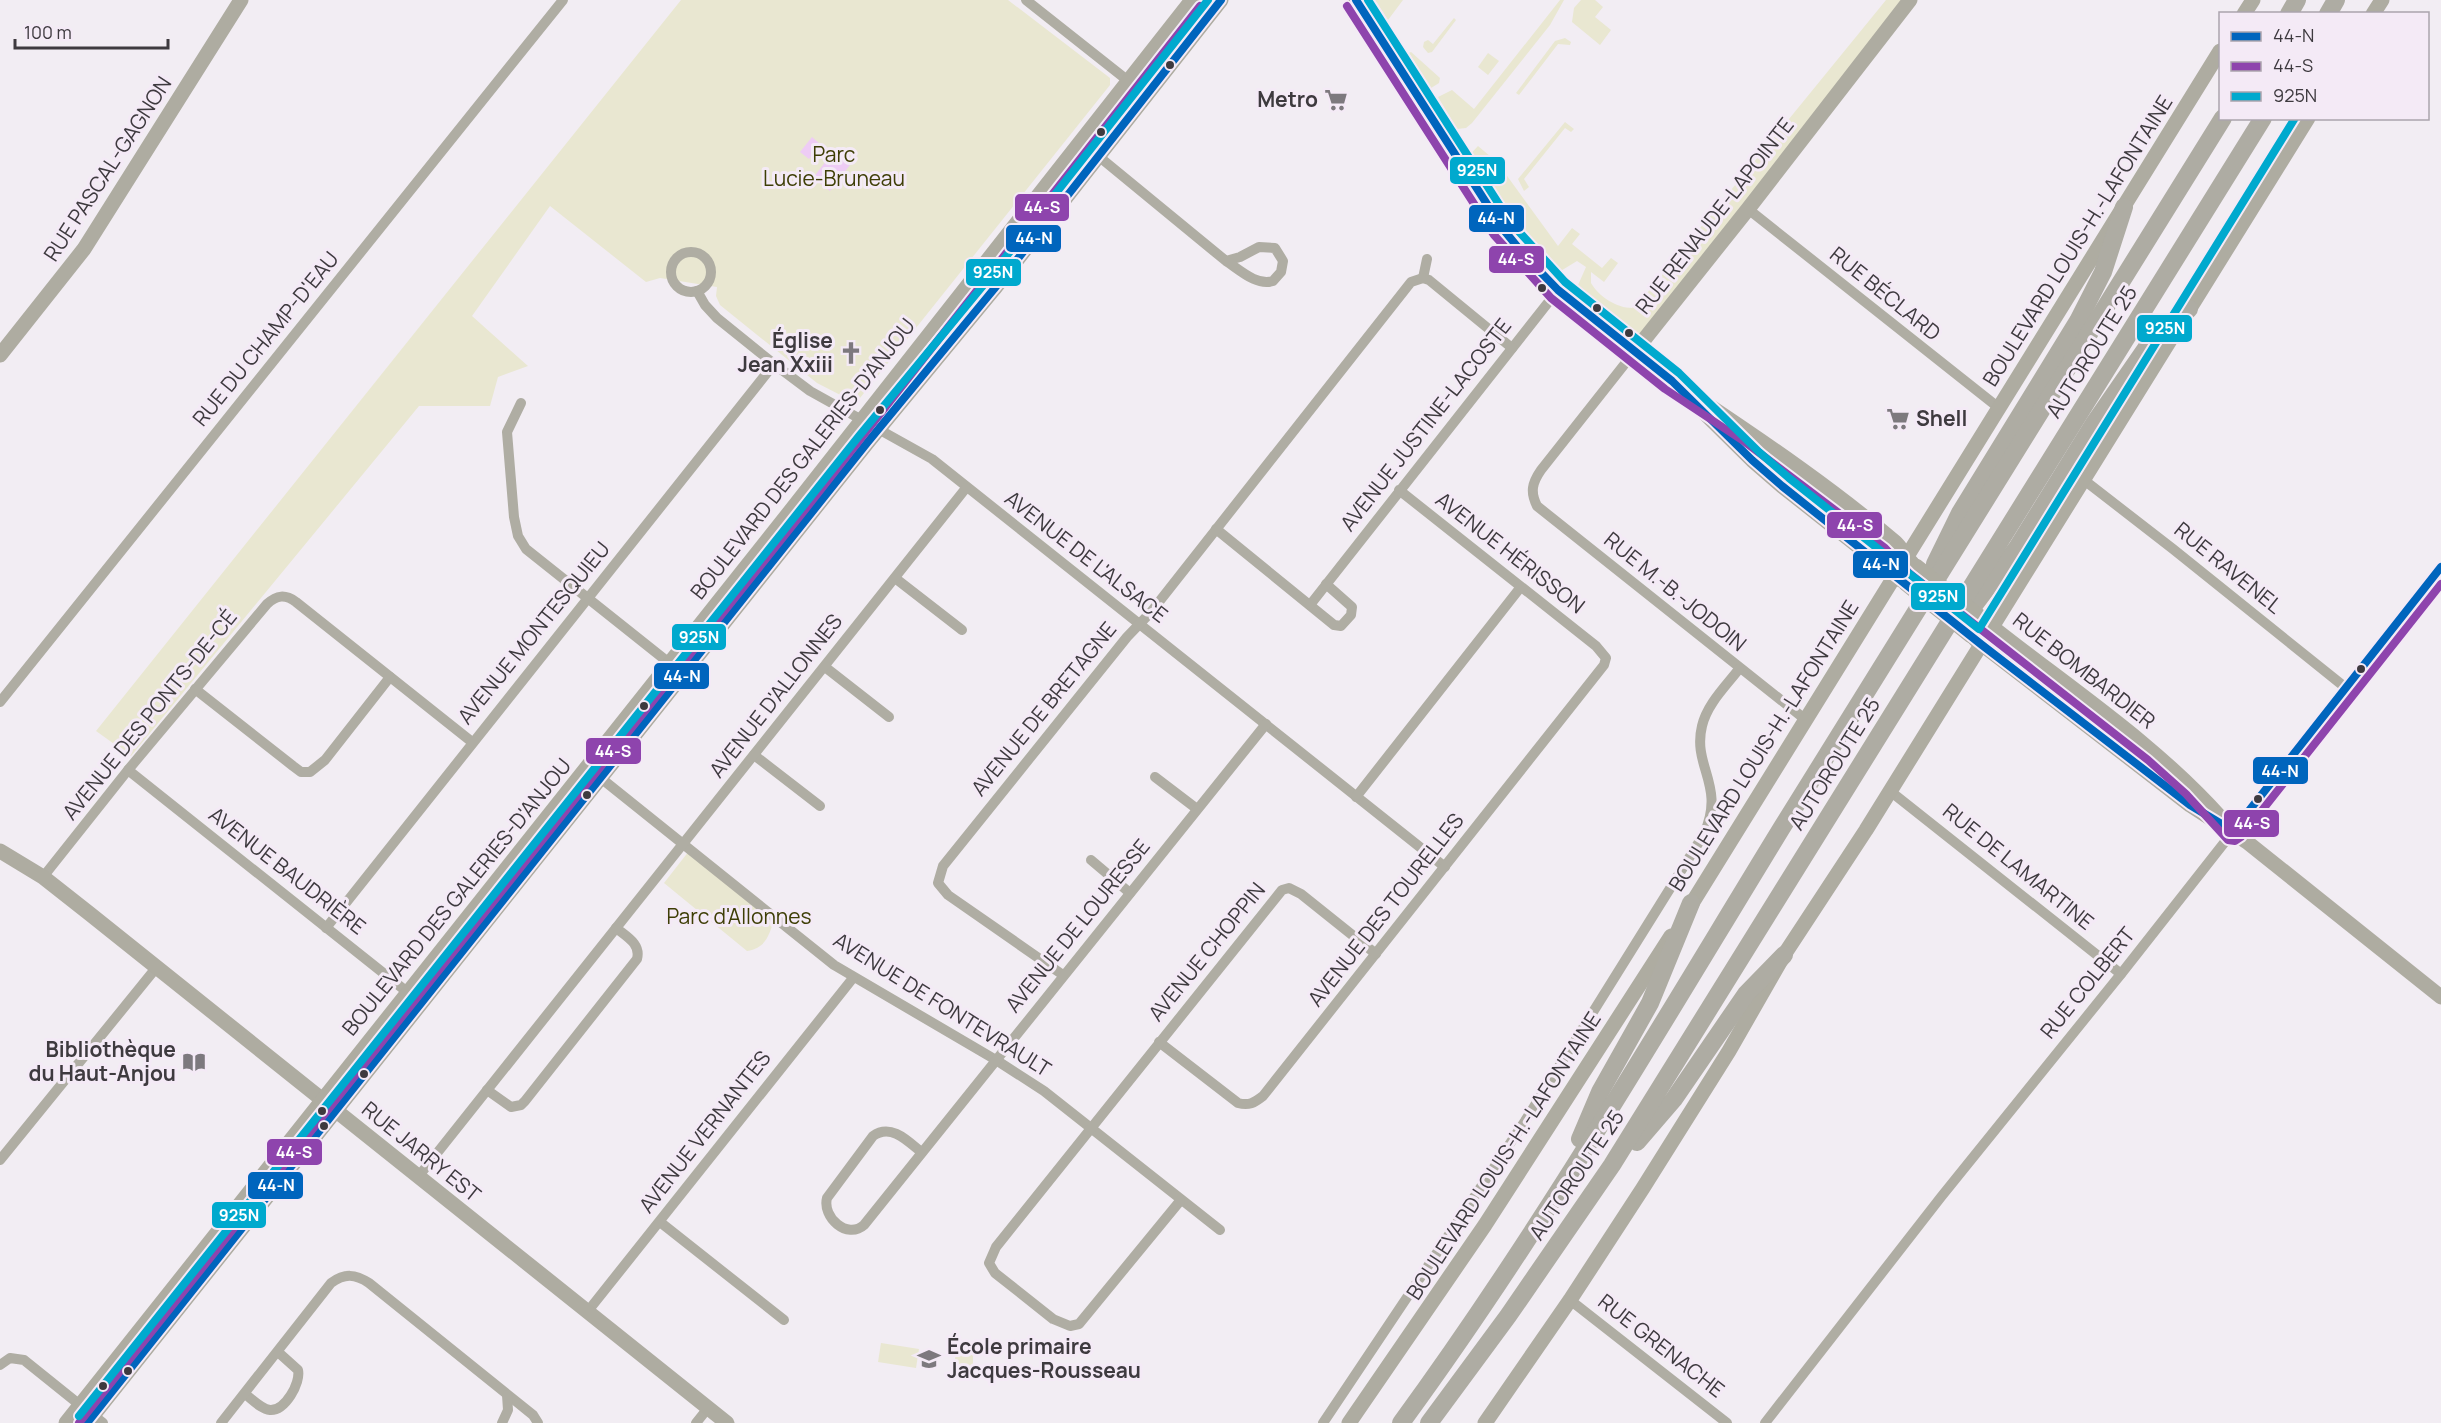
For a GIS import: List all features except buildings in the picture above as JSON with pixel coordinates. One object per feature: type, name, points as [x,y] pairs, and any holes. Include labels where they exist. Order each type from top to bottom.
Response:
[{"type":"highway","name":"AUTOROUTE 25","points":[[1401,1423],[1465,1334],[1552,1204],[1891,651],[2222,120]]},
{"type":"highway","name":"AUTOROUTE 25","points":[[1430,1423],[1597,1189],[2262,120]]},
{"type":"highway","points":[[1891,651],[1960,513],[2083,311],[2103,272],[2124,207]]},
{"type":"highway","points":[[1889,721],[2017,548],[2096,422],[2149,344],[2189,309]]},
{"type":"highway","points":[[1552,1204],[1600,1092],[1650,1003],[1691,903]]},
{"type":"highway","points":[[1597,1189],[1674,1099],[1746,994],[1784,955]]},
{"type":"street","name":"RUE PASCAL-GAGNON","points":[[0,355],[84,249],[241,0]]},
{"type":"street","name":"RUE DU CHAMP-D'EAU","points":[[0,702],[563,0]]},
{"type":"street","points":[[1026,0],[1146,96]]},
{"type":"street","name":"BOULEVARD DES GALERIES-D'ANJOU","points":[[66,1423],[862,420],[1192,0]]},
{"type":"street","name":"BOULEVARD DES GALERIES-D'ANJOU","points":[[94,1421],[421,1003],[994,289],[1221,0]]},
{"type":"street","name":"RUE BOMBARDIER","points":[[1356,0],[1503,230],[1558,291],[1672,381],[1750,433],[1898,545],[1911,562],[2155,752],[2193,787],[2233,831]]},
{"type":"street","name":"RUE RENAUDE-LAPOINTE","points":[[1532,488],[1540,470],[1748,209],[1910,0]]},
{"type":"street","name":"BOULEVARD LOUIS-H.-LAFONTAINE","points":[[1349,1423],[1522,1170],[1806,720],[1900,580],[1999,408],[2219,53]]},
{"type":"street","points":[[1485,1423],[1570,1300],[1719,1068],[1784,955],[1890,791],[1976,640],[2084,480],[2307,120]]},
{"type":"street","points":[[1080,141],[1227,261],[1252,279],[1264,282],[1274,281],[1282,261],[1275,248],[1264,246],[1227,261]]},
{"type":"street","name":"RUE BÉCLARD","points":[[1748,209],[1999,408]]},
{"type":"street","points":[[1427,259],[1423,278],[1435,284],[1512,348]]},
{"type":"street","points":[[975,274],[994,289]]},
{"type":"street","name":"AVENUE DE BRETAGNE","points":[[1063,975],[948,895],[938,883],[939,874],[1411,282],[1423,278]]},
{"type":"street","name":"AVENUE DE L'ALSACE","points":[[697,291],[705,305],[717,318],[810,392],[932,459],[1445,867]]},
{"type":"street","name":"AVENUE JUSTINE-LACOSTE","points":[[1310,605],[1558,291]]},
{"type":"street","name":"AVENUE MONTESQUIEU","points":[[326,928],[774,364]]},
{"type":"street","name":"RUE BOMBARDIER","points":[[1672,381],[1752,460],[1900,580],[2190,805],[2233,831],[2441,997]]},
{"type":"street","points":[[520,403],[507,432],[514,517],[518,536],[526,549],[683,674]]},
{"type":"street","name":"RUE RAVENEL","points":[[2084,480],[2174,549],[2346,688]]},
{"type":"street","name":"AVENUE D'ALLONNES","points":[[418,1177],[966,488]]},
{"type":"street","name":"RUE M.-B.-JODOIN","points":[[1532,488],[1532,497],[1537,506],[1739,669],[1806,720]]},
{"type":"street","name":"AVENUE HÉRISSON","points":[[1399,490],[1596,646]]},
{"type":"street","points":[[1216,529],[1339,627],[1353,610],[1351,605],[1326,584]]},
{"type":"street","name":"RUE COLBERT","points":[[1765,1423],[1941,1197],[2121,974],[2441,567]]},
{"type":"street","points":[[895,578],[962,630]]},
{"type":"street","points":[[1356,797],[1520,588]]},
{"type":"street","name":"AVENUE DES PONTS-DE-CÉ","points":[[43,877],[128,770],[267,604],[282,596],[296,602],[390,677]]},
{"type":"street","name":"AVENUE DES TOURELLES","points":[[1159,1042],[1238,1103],[1245,1105],[1254,1103],[1263,1096],[1599,672],[1606,658],[1596,646]]},
{"type":"street","points":[[825,667],[889,717]]},
{"type":"street","name":"BOULEVARD LOUIS-H.-LAFONTAINE","points":[[1323,1423],[1525,1121],[1704,834],[1711,818],[1713,797],[1702,753],[1701,730],[1711,706],[1739,669]]},
{"type":"street","points":[[195,689],[301,772],[310,772],[325,760],[390,677],[472,742]]},
{"type":"street","name":"AVENUE DE LOURESSE","points":[[921,1152],[894,1133],[879,1132],[873,1136],[827,1198],[825,1205],[830,1217],[839,1226],[847,1229],[861,1228],[1266,724]]},
{"type":"street","points":[[754,755],[820,806]]},
{"type":"street","name":"AVENUE DE FONTEVRAULT","points":[[587,767],[834,965],[996,1060],[1044,1091],[1180,1201],[1220,1230]]},
{"type":"street","name":"AVENUE BAUDRIÈRE","points":[[128,770],[421,1003]]},
{"type":"street","points":[[1155,777],[1197,809]]},
{"type":"street","name":"RUE DE LAMARTINE","points":[[1890,791],[2121,974]]},
{"type":"street","name":"RUE JARRY EST","points":[[0,851],[43,877],[588,1311],[717,1418]]},
{"type":"street","points":[[1090,860],[1130,892]]},
{"type":"street","name":"AVENUE CHOPPIN","points":[[1180,1201],[1079,1324],[1070,1326],[1061,1324],[999,1277],[989,1263],[996,1247],[1282,890],[1289,888],[1301,894],[1376,954]]},
{"type":"street","points":[[487,1090],[511,1107],[521,1105],[525,1101],[637,959],[639,953],[637,947],[616,928]]},
{"type":"street","points":[[0,1160],[156,968]]},
{"type":"street","name":"AVENUE VERNANTES","points":[[588,1311],[853,978]]},
{"type":"street","points":[[660,1221],[784,1320]]},
{"type":"street","points":[[222,1423],[332,1283],[349,1275],[359,1277],[369,1283],[533,1415],[538,1423]]},
{"type":"street","name":"RUE GRENACHE","points":[[1570,1300],[1726,1423]]},
{"type":"street","points":[[245,1394],[266,1409],[272,1410],[279,1408],[299,1383],[298,1370],[278,1352]]},
{"type":"street","points":[[0,1365],[10,1358],[24,1360],[80,1405]]},
{"type":"street","points":[[502,1423],[508,1410],[507,1395]]},
{"type":"street","points":[[696,1423],[717,1418]]},
{"type":"green space","name":"Parc Lucie-Bruneau","points":[[681,0],[1008,0],[1110,78],[1110,85],[856,403],[817,383],[720,305],[716,296],[717,287],[660,278],[646,282],[550,206],[472,316],[528,366],[498,377],[490,406],[419,406],[131,756],[96,731]]},
{"type":"green space","points":[[1375,0],[1403,0],[1388,20]]},
{"type":"green space","points":[[1560,0],[1564,0],[1550,25],[1472,123],[1466,128],[1457,129],[1438,97],[1452,90],[1474,109]]},
{"type":"green space","points":[[1581,0],[1595,0],[1603,7],[1595,17],[1611,30],[1600,45],[1572,22],[1574,8]]},
{"type":"green space","points":[[1886,0],[1910,0],[1635,351],[1571,301],[1586,267],[1577,261],[1559,272],[1544,276],[1461,164],[1478,146],[1497,162],[1558,246],[1572,228],[1580,234],[1572,244],[1602,268],[1611,258],[1618,263],[1604,282],[1591,272],[1591,283],[1609,301],[1632,308],[1643,298]]},
{"type":"green space","points":[[1454,18],[1456,20],[1432,52],[1428,53],[1423,47],[1424,42],[1428,40],[1433,44]]},
{"type":"green space","points":[[1565,38],[1571,42],[1570,45],[1558,44],[1519,95],[1516,93],[1555,41]]},
{"type":"green space","points":[[1411,52],[1440,78],[1439,83],[1431,88],[1409,53]]},
{"type":"green space","points":[[1488,53],[1499,61],[1488,75],[1478,67]]},
{"type":"green space","points":[[1565,122],[1574,129],[1571,132],[1565,128],[1524,179],[1529,187],[1524,191],[1518,179]]},
{"type":"green space","name":"Parc d'Allonnes","points":[[689,851],[776,917],[764,943],[747,951],[664,883]]},
{"type":"green space","points":[[881,1343],[919,1349],[916,1368],[878,1362]]},
{"type":"green space","points":[[961,1349],[973,1351],[973,1369],[954,1366],[956,1352]]},
{"type":"shaded area","points":[[812,137],[820,144],[809,159],[800,152]]},
{"type":"shaded area","points":[[836,148],[853,161],[830,191],[813,178]]},
{"type":"transit line","name":"925N","points":[[79,1416],[859,436],[986,282],[1208,0]]},
{"type":"transit line","name":"44-N","points":[[87,1423],[867,443],[994,289],[1221,0]]},
{"type":"transit line","name":"44-N","points":[[1356,0],[1503,229],[1524,255],[1558,290],[1672,381],[1752,460],[1782,486],[1982,645],[2190,805],[2233,831],[2441,567]]},
{"type":"transit line","name":"925N","points":[[1368,0],[1511,223],[1565,282],[1679,373],[1759,452],[1789,478],[1979,629],[2294,120]]},
{"type":"transit line","name":"44-S","points":[[79,1423],[804,511],[1200,6]]},
{"type":"transit line","name":"44-S","points":[[1347,6],[1494,235],[1551,298],[1665,389],[1745,442],[1885,548],[1910,574],[2148,760],[2186,794],[2228,840],[2235,841],[2241,837],[2441,584]]},
{"type":"place","name":"Metro","points":[[1336,100]]},
{"type":"place","name":"Église Jean Xxiii","points":[[851,353]]},
{"type":"place","name":"Shell","points":[[1898,419]]},
{"type":"place","name":"Bibliothèque du Haut-Anjou","points":[[194,1062]]},
{"type":"place","name":"École primaire Jacques-Rousseau","points":[[929,1359]]}]
